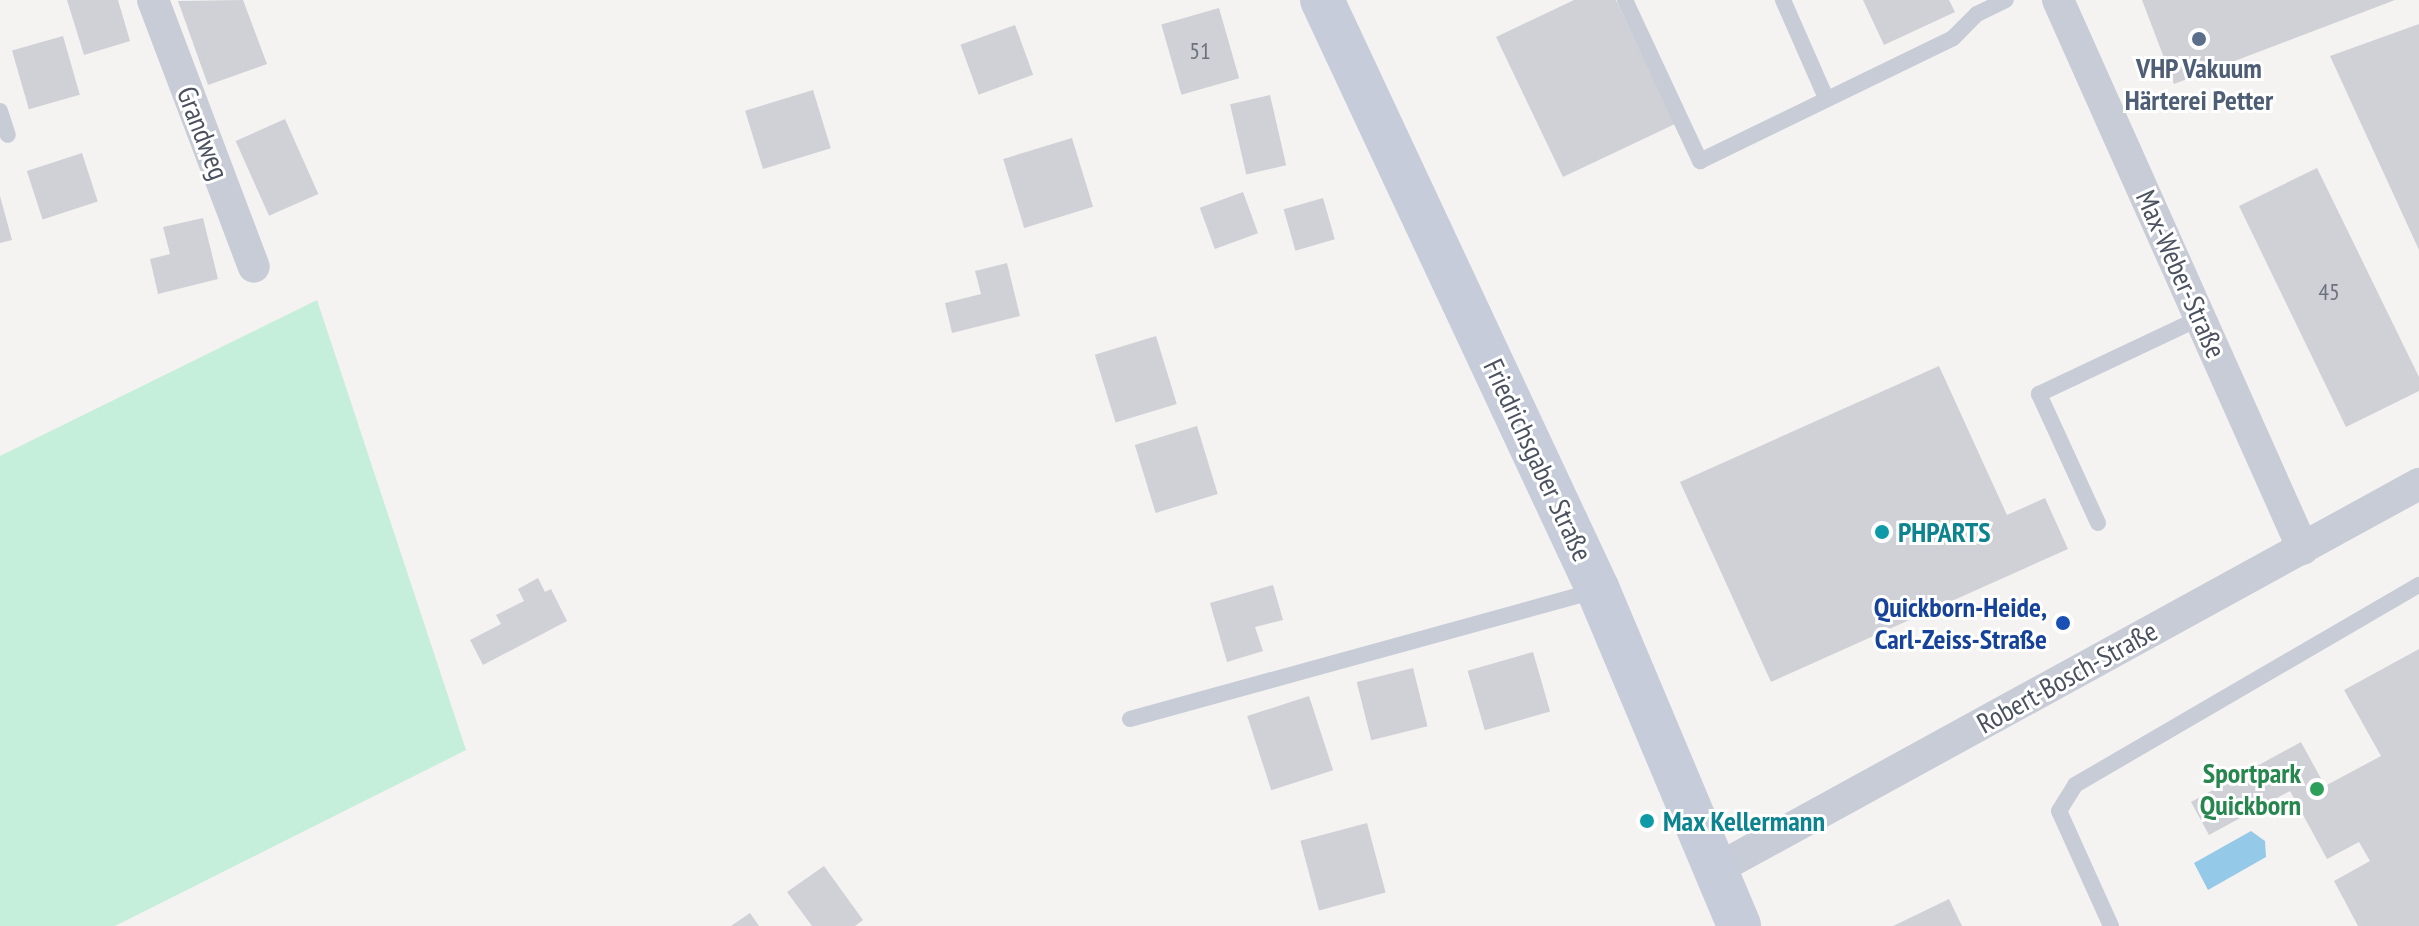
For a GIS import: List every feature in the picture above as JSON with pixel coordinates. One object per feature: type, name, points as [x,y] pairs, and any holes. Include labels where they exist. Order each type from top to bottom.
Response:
[{"type":"main road","name":"Friedrichsgaber Straße","points":[[1322,0],[1598,590],[1739,926]]},
{"type":"street","name":"Grandweg","points":[[153,0],[254,267]]},
{"type":"street","name":"Max-Weber-Straße","points":[[2058,0],[2303,549]]},
{"type":"street","name":"Robert-Bosch-Straße","points":[[1715,870],[2419,484]]},
{"type":"lane","points":[[1625,0],[1700,161],[1953,38],[1977,14],[2006,0]]},
{"type":"lane","points":[[1783,0],[1826,98]]},
{"type":"lane","points":[[0,111],[8,135]]},
{"type":"lane","points":[[2098,523],[2039,394],[2200,318]]},
{"type":"lane","points":[[2111,926],[2059,811],[2075,785],[2419,585]]},
{"type":"lane","points":[[1130,719],[1598,590]]},
{"type":"green space","points":[[317,300],[466,750],[115,926],[0,926],[0,456]]},
{"type":"water","points":[[2251,831],[2265,841],[2266,857],[2208,890],[2194,863]]},
{"type":"building","points":[[67,0],[118,0],[130,41],[84,55]]},
{"type":"building","points":[[243,0],[267,64],[208,85],[178,1]]},
{"type":"building","points":[[1574,0],[1616,0],[1675,124],[1563,177],[1496,37]]},
{"type":"building","points":[[1863,0],[1949,0],[1955,12],[1884,45]]},
{"type":"building","points":[[2142,0],[2395,0],[2174,84]]},
{"type":"building","points":[[1219,8],[1239,78],[1181,95],[1161,25]]},
{"type":"building","points":[[2419,24],[2419,250],[2330,56]]},
{"type":"building","points":[[1015,25],[1033,75],[979,95],[960,45]]},
{"type":"building","points":[[63,36],[80,95],[29,109],[12,51]]},
{"type":"building","points":[[813,90],[831,148],[763,169],[745,111]]},
{"type":"building","points":[[1270,95],[1286,165],[1246,174],[1230,104]]},
{"type":"building","points":[[285,119],[318,194],[269,216],[236,141]]},
{"type":"building","points":[[1072,138],[1093,207],[1024,228],[1003,159]]},
{"type":"building","points":[[82,153],[98,202],[43,219],[27,171]]},
{"type":"building","points":[[2317,168],[2419,377],[2419,391],[2346,427],[2239,206]]},
{"type":"building","points":[[1243,192],[1258,233],[1215,249],[1200,208]]},
{"type":"building","points":[[0,196],[12,240],[0,243]]},
{"type":"building","points":[[1323,198],[1335,239],[1295,251],[1284,209]]},
{"type":"building","points":[[203,218],[218,279],[158,294],[150,259],[170,254],[163,227]]},
{"type":"building","points":[[1007,263],[1020,316],[952,333],[945,303],[981,294],[975,271]]},
{"type":"building","points":[[1156,336],[1177,404],[1116,423],[1095,355]]},
{"type":"building","name":"PHPARTS","points":[[1939,366],[2007,515],[2045,498],[2068,549],[1771,682],[1680,482]]},
{"type":"building","points":[[1197,426],[1218,494],[1156,513],[1135,445]]},
{"type":"building","points":[[538,578],[545,592],[551,589],[567,621],[483,665],[470,640],[501,624],[496,615],[524,601],[518,589]]},
{"type":"building","points":[[1273,585],[1283,620],[1255,627],[1263,651],[1227,662],[1210,603]]},
{"type":"building","name":"Sportpark Quickborn","points":[[2419,649],[2419,926],[2358,926],[2334,881],[2370,861],[2359,842],[2327,859],[2290,791],[2209,835],[2191,802],[2301,742],[2325,786],[2381,756],[2344,690]]},
{"type":"building","points":[[1533,652],[1550,712],[1485,730],[1468,671]]},
{"type":"building","points":[[1413,668],[1428,726],[1371,740],[1357,682]]},
{"type":"building","points":[[1309,696],[1333,770],[1271,790],[1247,716]]},
{"type":"building","points":[[1367,823],[1386,893],[1319,910],[1300,841]]},
{"type":"building","points":[[824,866],[863,920],[855,926],[812,926],[787,892]]},
{"type":"building","points":[[1949,899],[1962,926],[1893,926]]},
{"type":"building","points":[[750,913],[759,926],[731,926]]},
{"type":"place","name":"VHP Vakuum Härterei Petter","points":[[2199,39]]},
{"type":"place","name":"PHPARTS","points":[[1882,532]]},
{"type":"place","name":"Quickborn-Heide, Carl-Zeiss-Straße","points":[[2063,623]]},
{"type":"place","name":"Sportpark Quickborn","points":[[2317,789]]},
{"type":"place","name":"Max Kellermann","points":[[1647,821]]}]
